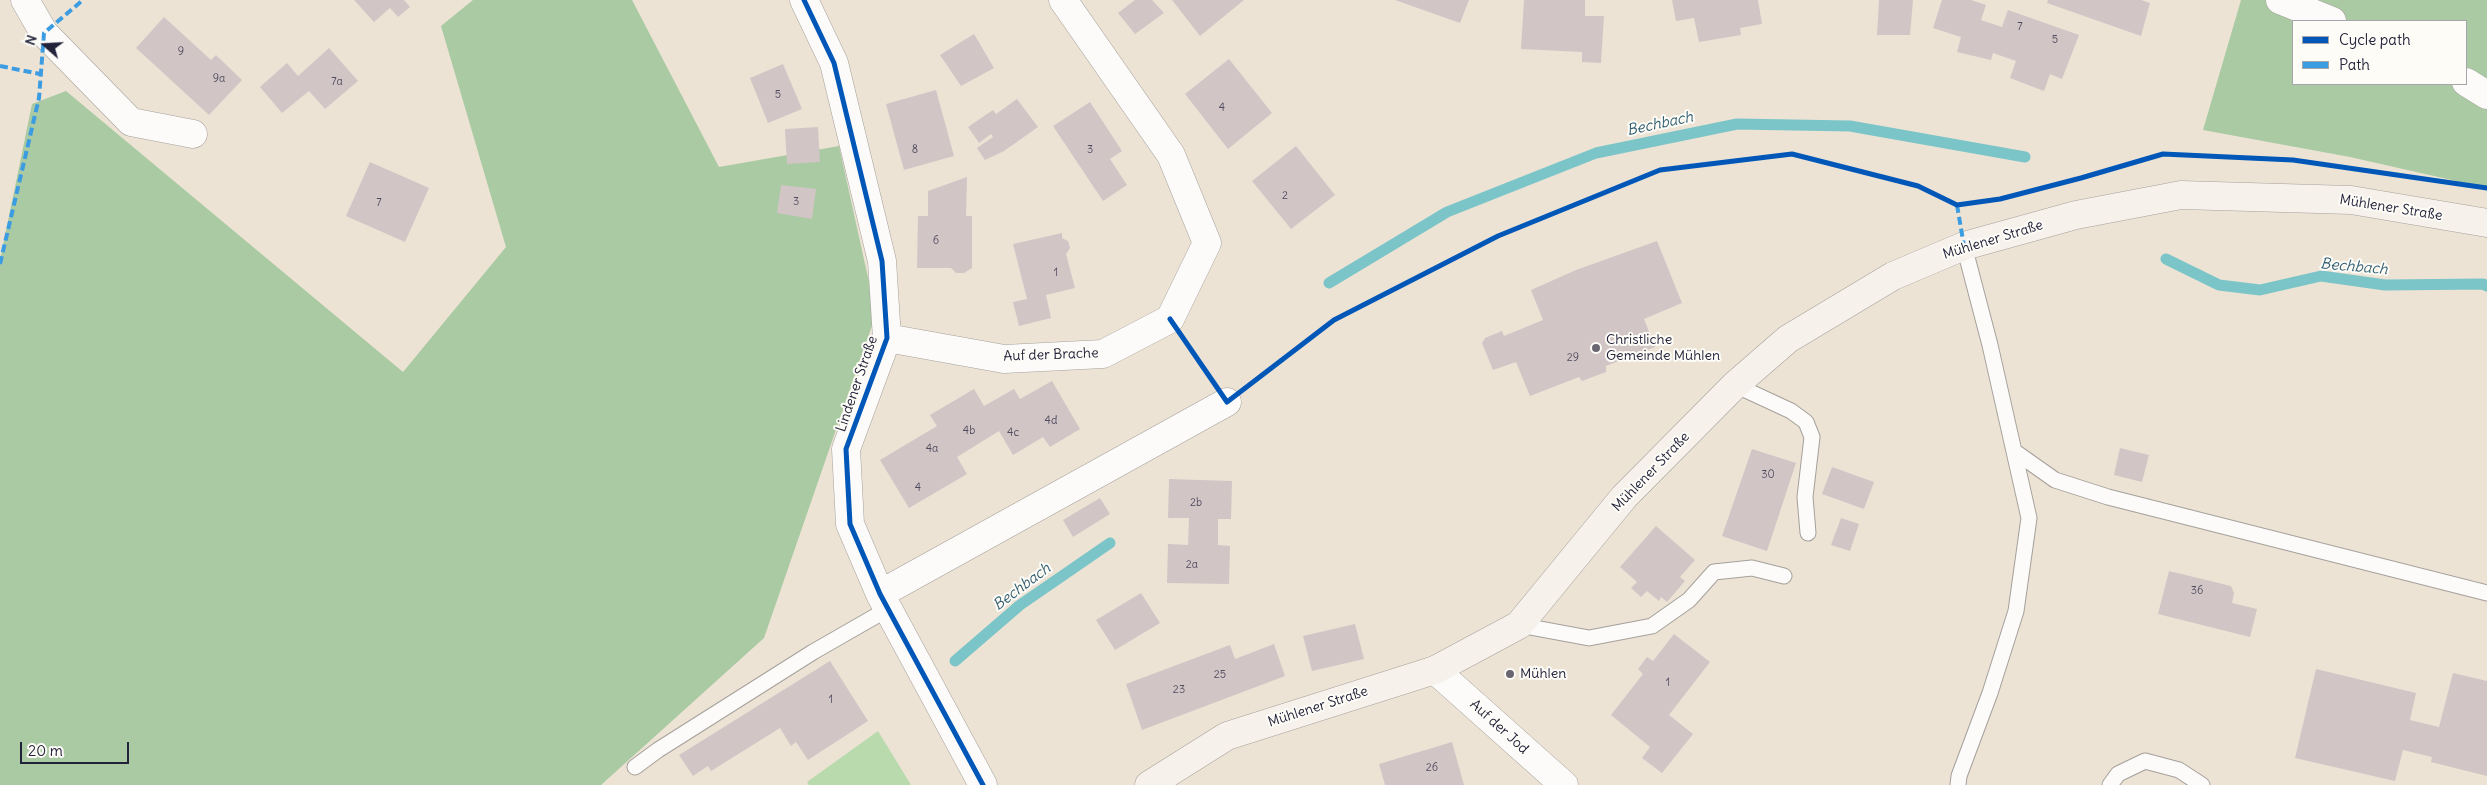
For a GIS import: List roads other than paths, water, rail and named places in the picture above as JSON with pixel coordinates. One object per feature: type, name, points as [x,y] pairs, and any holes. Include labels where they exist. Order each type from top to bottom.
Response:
[{"type":"main road","name":"Mühlener Straße","points":[[1149,785],[1227,736],[1435,670],[1519,625],[1624,497],[1735,385],[1788,339],[1893,276],[1964,246],[2076,214],[2181,196],[2351,200],[2487,224]]},
{"type":"street","points":[[25,0],[44,33],[131,122],[194,134]]},
{"type":"street","name":"Lindener Straße","points":[[804,0],[836,73],[882,261],[887,338],[846,449],[850,524],[884,602],[983,785]]},
{"type":"street","name":"Auf der Brache","points":[[887,338],[1004,359],[1103,354],[1170,319],[1207,244],[1170,155],[1063,0]]},
{"type":"street","points":[[2280,0],[2330,20]]},
{"type":"street","points":[[2467,83],[2487,95]]},
{"type":"street","points":[[884,602],[1226,402]]},
{"type":"street","name":"Auf der Jod","points":[[1435,670],[1564,785]]},
{"type":"lane","points":[[1958,785],[1959,776],[1990,693],[2016,611],[2029,518],[1990,346],[1964,246]]},
{"type":"lane","points":[[1735,385],[1791,411],[1806,422],[1812,437],[1804,497],[1808,533]]},
{"type":"lane","points":[[2014,451],[2055,480],[2108,497],[2487,593]]},
{"type":"lane","points":[[1519,625],[1590,638],[1652,626],[1689,600],[1714,572],[1752,568],[1784,576]]},
{"type":"lane","points":[[635,768],[658,750],[813,652],[884,602]]},
{"type":"lane","points":[[2110,785],[2118,774],[2145,761],[2179,770],[2202,785]]},
{"type":"waterway","name":"Bechbach","points":[[1329,283],[1447,212],[1596,153],[1737,124],[1850,126],[2025,157]]},
{"type":"waterway","name":"Bechbach","points":[[2166,259],[2219,285],[2260,290],[2321,276],[2385,285],[2483,284],[2487,286]]},
{"type":"waterway","name":"Bechbach","points":[[955,661],[1020,605],[1110,543]]},
{"type":"place","name":"Christliche Gemeinde Mühlen","points":[[1596,348]]},
{"type":"place","name":"Mühlen","points":[[1510,674]]}]
